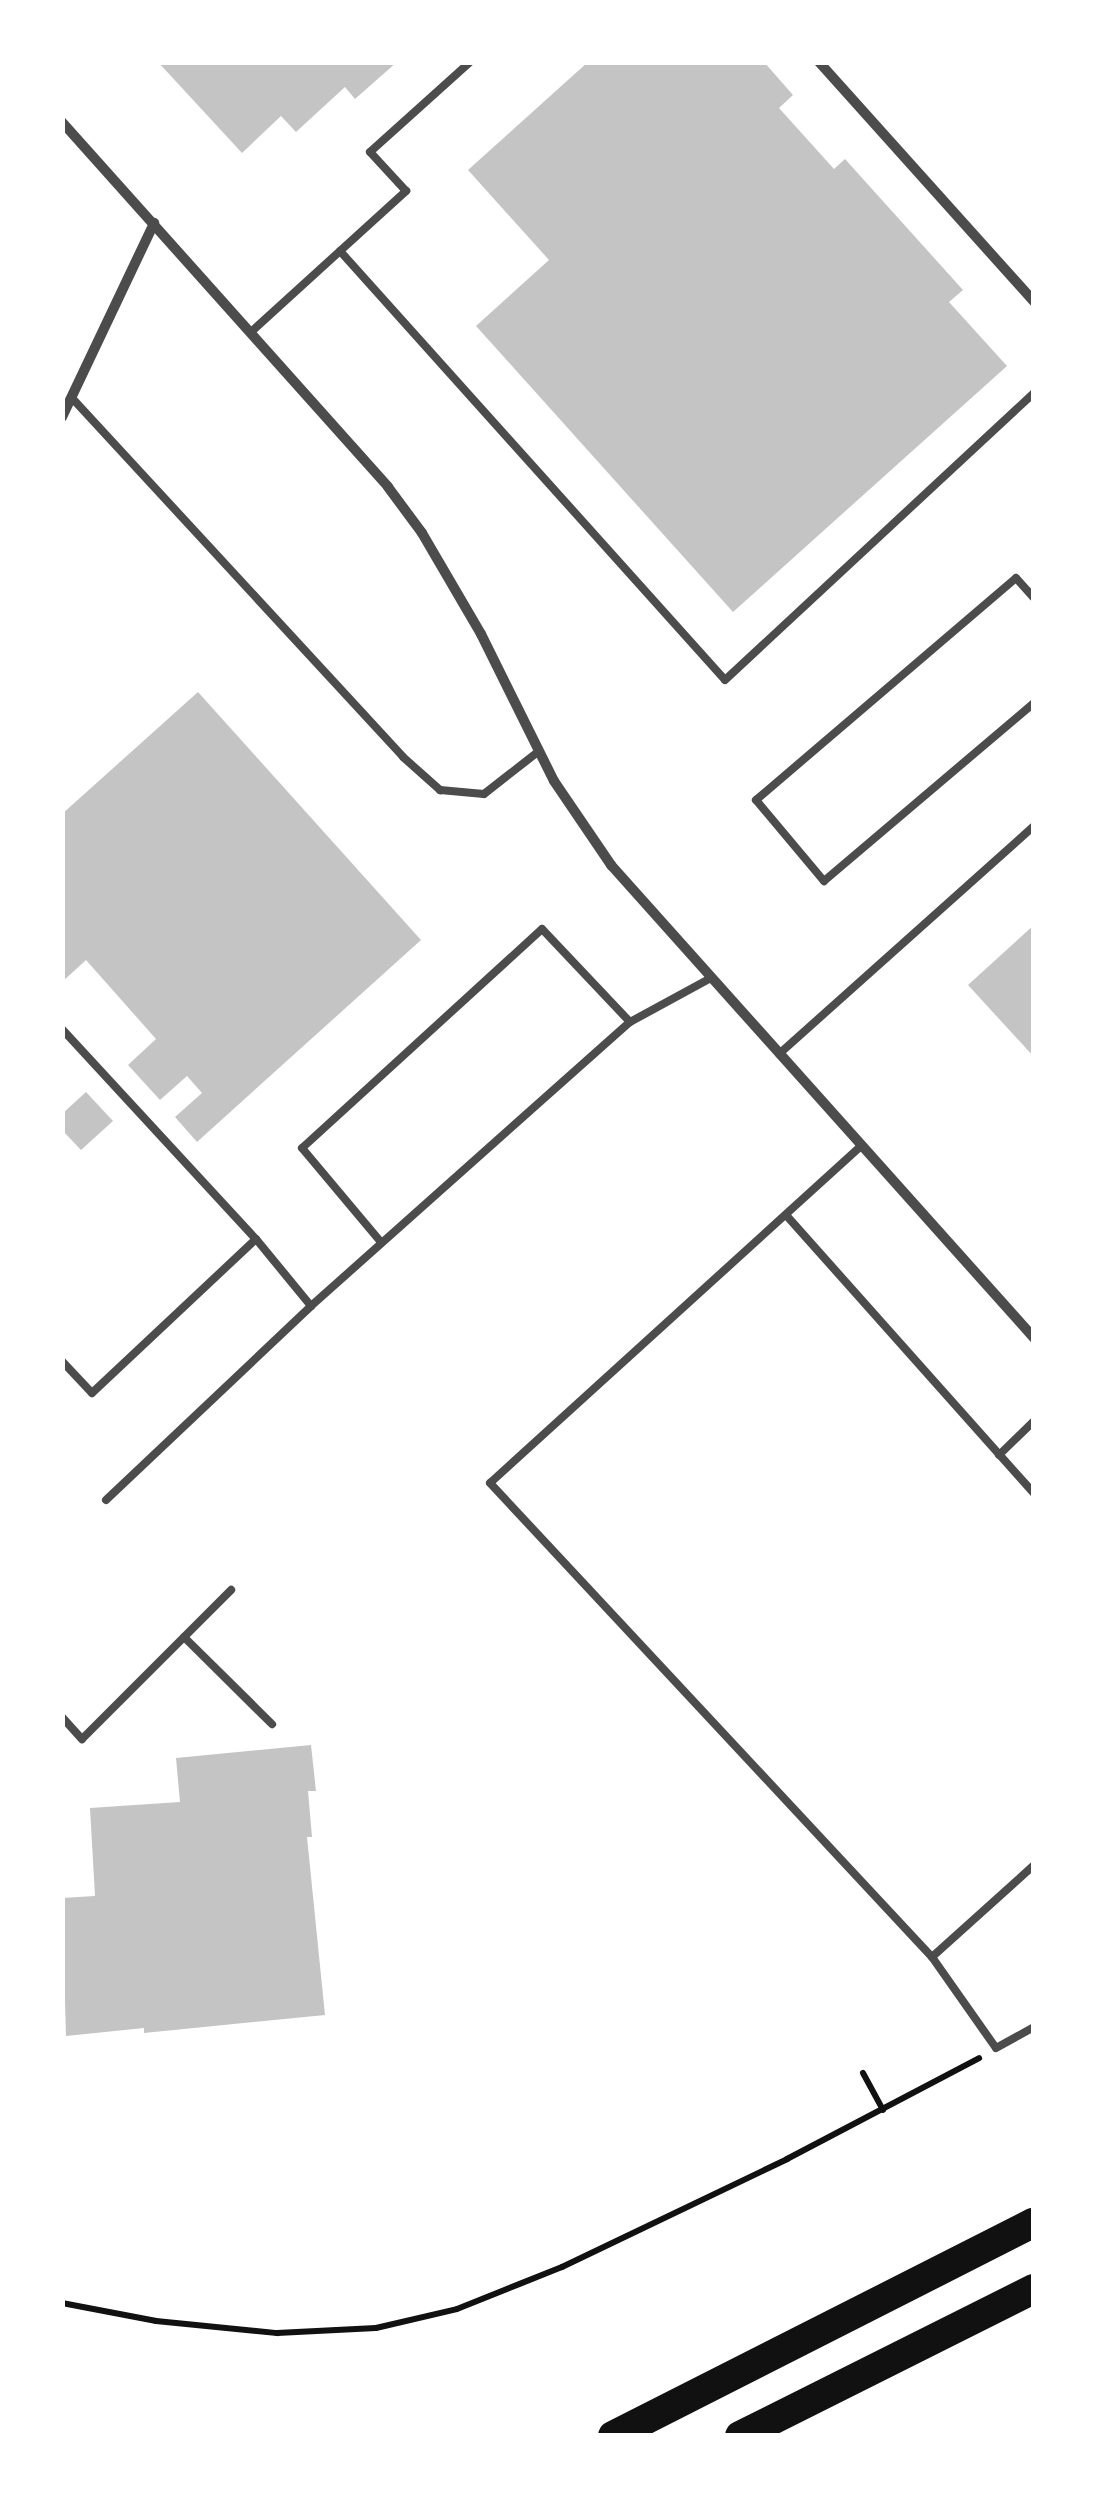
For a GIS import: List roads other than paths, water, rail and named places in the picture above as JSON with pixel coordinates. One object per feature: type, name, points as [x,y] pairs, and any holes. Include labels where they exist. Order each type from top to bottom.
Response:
[{"type":"highway","points":[[613,2436],[1034,2222]]},
{"type":"highway","points":[[740,2436],[1034,2288]]},
{"type":"highway","points":[[760,2436],[807,2402]]},
{"type":"street","points":[[820,62],[1034,302]]},
{"type":"street","points":[[62,122],[251,332],[422,533],[457,589],[539,752],[611,866],[1034,1338]]},
{"type":"street","points":[[62,418],[154,223]]},
{"type":"lane","points":[[251,332],[406,191],[370,152],[470,62]]},
{"type":"lane","points":[[340,250],[725,680],[1034,393]]},
{"type":"lane","points":[[72,398],[403,756],[440,790],[484,794],[539,752]]},
{"type":"lane","points":[[1034,598],[1016,578],[756,800],[824,881],[1034,703]]},
{"type":"lane","points":[[779,1054],[1034,826]]},
{"type":"lane","points":[[381,1242],[302,1148],[542,930],[630,1022]]},
{"type":"lane","points":[[106,1500],[381,1242],[630,1022],[711,978]]},
{"type":"lane","points":[[62,1028],[256,1239],[312,1306]]},
{"type":"lane","points":[[861,1146],[490,1484],[932,1957],[996,2048],[1034,2027]]},
{"type":"lane","points":[[786,1215],[1034,1493]]},
{"type":"lane","points":[[62,1361],[92,1393],[256,1239]]},
{"type":"lane","points":[[999,1455],[1034,1422]]},
{"type":"lane","points":[[62,1718],[82,1739],[231,1590]]},
{"type":"lane","points":[[184,1637],[272,1724]]},
{"type":"lane","points":[[932,1957],[1034,1866]]}]
